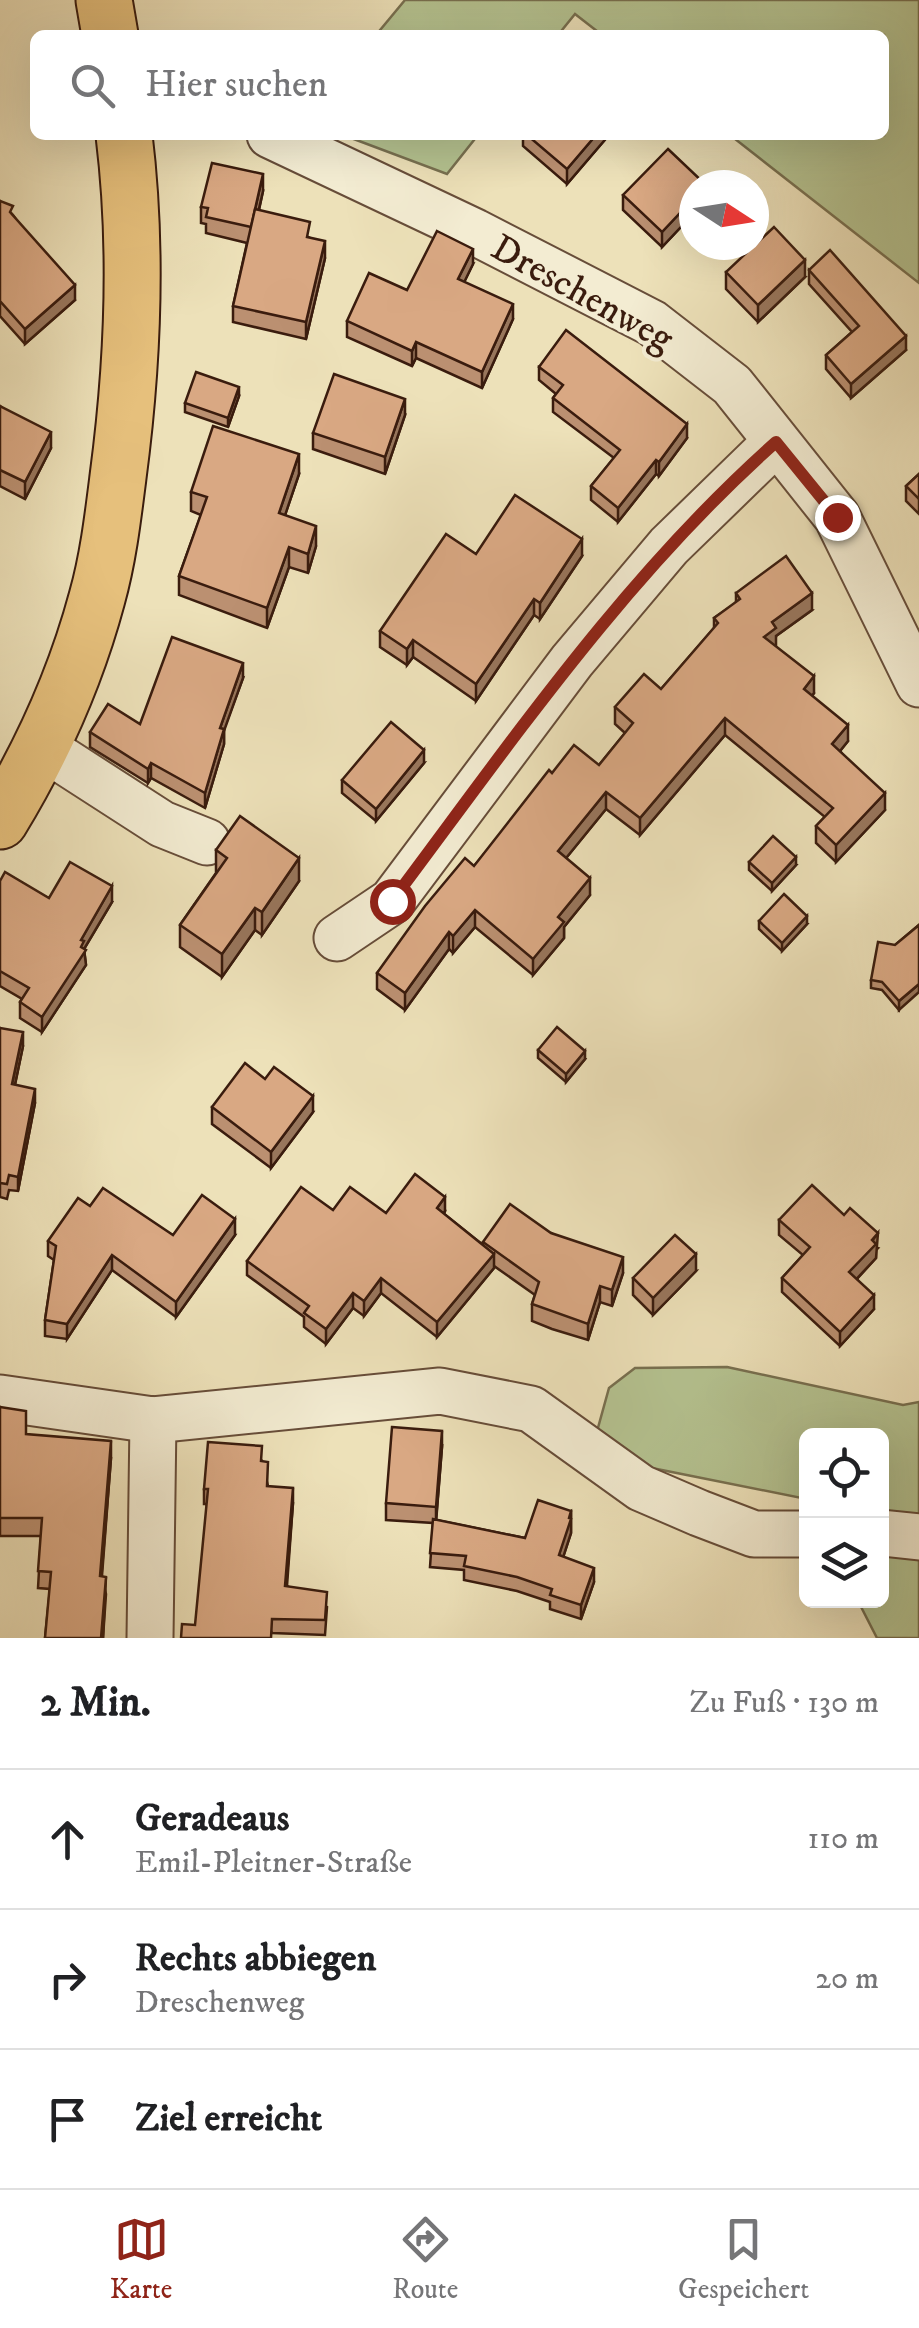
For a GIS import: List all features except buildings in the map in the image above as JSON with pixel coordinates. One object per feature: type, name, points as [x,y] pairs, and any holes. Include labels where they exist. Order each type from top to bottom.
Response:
[{"type":"main road","points":[[104,0],[109,30]]},
{"type":"main road","points":[[0,821],[41,746],[72,676],[98,596],[112,527],[129,394],[132,280],[130,182],[125,140]]},
{"type":"street","name":"Dreschenweg","points":[[281,140],[475,232],[652,323],[732,385],[837,517],[919,684]]},
{"type":"street","points":[[337,938],[392,901],[572,662],[669,546],[776,442]]},
{"type":"street","points":[[41,746],[162,824],[206,842]]},
{"type":"street","points":[[0,1398],[153,1420],[440,1390],[531,1409],[640,1488],[699,1513],[754,1534],[799,1534]]},
{"type":"street","points":[[150,1638],[153,1420]]},
{"type":"street","points":[[889,1535],[919,1537]]},
{"type":"green space","points":[[405,0],[919,0],[919,283],[736,140],[889,140],[889,30],[596,30],[575,14],[562,30],[380,30]]},
{"type":"green space","points":[[356,140],[474,140],[447,174]]},
{"type":"green space","points":[[727,1367],[903,1405],[919,1402],[919,1638],[877,1638],[862,1608],[889,1608],[889,1428],[799,1428],[799,1497],[632,1464],[596,1435],[609,1388],[635,1368]]},
{"type":"route","points":[[392,901],[572,662],[669,546],[776,442],[837,517]]}]
